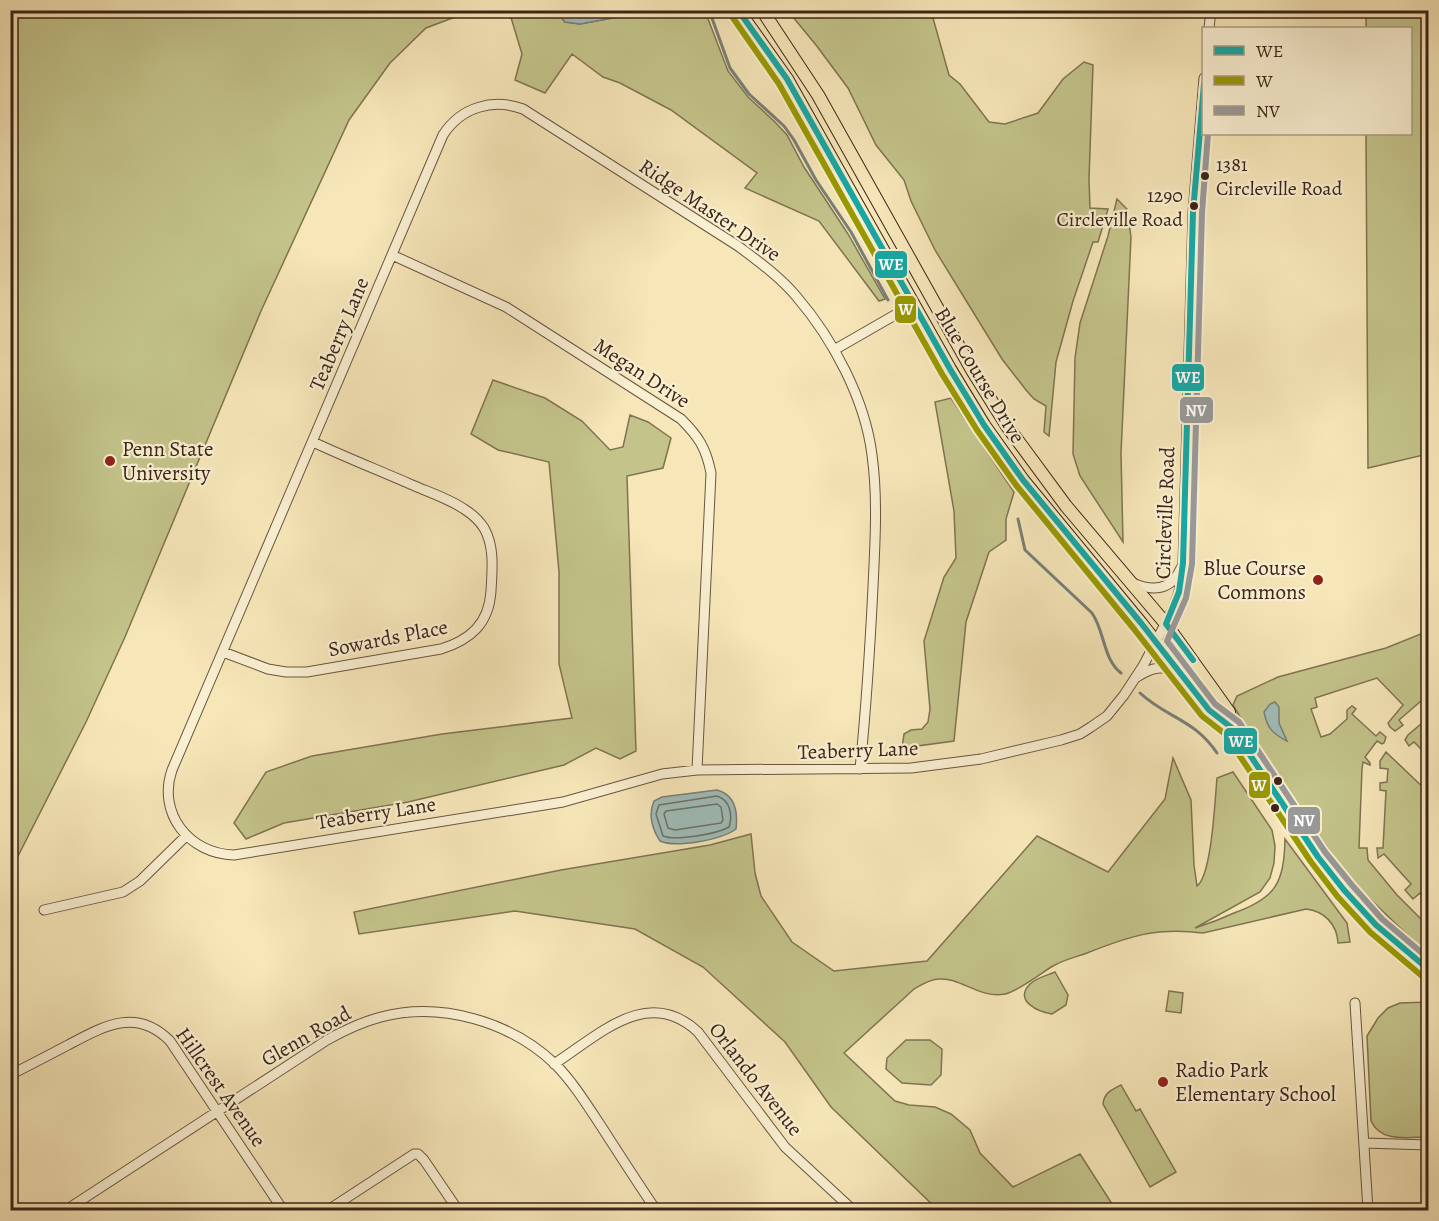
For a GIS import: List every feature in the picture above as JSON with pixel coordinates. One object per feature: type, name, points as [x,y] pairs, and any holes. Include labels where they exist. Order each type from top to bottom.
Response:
[{"type":"main road","name":"Blue Course Drive","points":[[738,10],[787,79],[967,398],[1010,462],[1043,507],[1156,642],[1209,710],[1232,728],[1318,857],[1337,881],[1376,925],[1428,969]]},
{"type":"main road","name":"Blue Course Drive","points":[[762,10],[818,95],[989,398],[1046,481],[1166,624],[1229,712],[1232,728]]},
{"type":"street","points":[[1209,27],[1211,10]]},
{"type":"street","name":"Circleville Road","points":[[1156,642],[1179,592],[1183,563],[1193,212],[1202,91]]},
{"type":"street","name":"Ridge Master Drive","points":[[392,255],[447,128],[460,116],[477,107],[494,104],[523,109],[738,246],[796,296],[834,350],[854,392],[866,426],[872,453],[876,493],[870,646],[860,770]]},
{"type":"street","name":"Teaberry Lane","points":[[392,255],[169,778],[169,807],[177,825],[186,836],[206,849],[215,853],[234,855],[563,801],[640,779],[697,770],[860,770],[910,768],[981,759],[1073,737],[1085,731],[1107,716],[1125,695],[1156,642]]},
{"type":"street","name":"Megan Drive","points":[[392,255],[506,307],[681,418],[701,442],[707,454],[711,473],[697,770]]},
{"type":"street","points":[[834,350],[914,304]]},
{"type":"street","name":"Sowards Place","points":[[223,652],[268,669],[306,672],[455,645],[475,631],[489,609],[491,547],[483,527],[476,518],[451,502],[313,442]]},
{"type":"street","points":[[1130,581],[1148,589],[1165,587],[1175,579],[1183,563]]},
{"type":"street","points":[[1135,678],[1159,668],[1171,669],[1180,674]]},
{"type":"street","points":[[44,910],[123,892],[141,881],[186,836]]},
{"type":"street","points":[[1355,1003],[1368,1210]]},
{"type":"street","name":"Orlando Avenue","points":[[554,1064],[632,1015],[662,1012],[674,1015],[698,1032],[785,1147],[854,1210]]},
{"type":"street","name":"Glenn Road","points":[[66,1210],[352,1026],[383,1016],[438,1013],[472,1018],[515,1035],[554,1064],[586,1103],[656,1210]]},
{"type":"street","name":"Hillcrest Avenue","points":[[10,1075],[102,1027],[129,1022],[151,1027],[170,1041],[283,1210]]},
{"type":"street","points":[[1364,1143],[1428,1145]]},
{"type":"street","points":[[328,1210],[409,1156],[418,1154],[458,1210]]},
{"type":"green space","name":"Penn State University","points":[[10,11],[471,11],[426,28],[390,63],[349,120],[261,311],[125,637],[86,722],[11,870]]},
{"type":"green space","points":[[509,11],[556,11],[565,22],[580,24],[650,11],[705,11],[728,71],[748,97],[787,135],[804,167],[848,234],[885,299],[879,301],[819,221],[745,188],[757,173],[671,110],[620,83],[603,77],[572,54],[545,93],[515,80],[522,54]]},
{"type":"green space","points":[[788,11],[931,11],[949,75],[960,84],[989,122],[1005,124],[1038,113],[1063,79],[1084,62],[1093,65],[1090,208],[1108,209],[1098,242],[1093,242],[1056,362],[1049,436],[1044,432],[1046,406],[1034,399],[1002,359],[935,250],[911,201],[904,180],[876,145],[848,88]]},
{"type":"green space","points":[[1366,11],[1428,11],[1428,454],[1368,468],[1366,135],[1412,135],[1412,27],[1366,27]]},
{"type":"green space","points":[[1117,199],[1127,209],[1131,237],[1121,453],[1123,542],[1080,476],[1073,454],[1075,358],[1080,323],[1108,236]]},
{"type":"green space","points":[[493,380],[545,398],[582,421],[610,450],[623,447],[630,415],[648,422],[671,438],[663,468],[627,476],[636,751],[620,759],[596,748],[564,765],[408,802],[284,823],[246,839],[234,823],[266,772],[312,756],[442,734],[572,718],[559,664],[559,572],[549,462],[498,450],[471,434]]},
{"type":"green space","points":[[951,398],[1014,492],[1006,519],[1006,540],[989,552],[966,622],[954,741],[902,748],[904,734],[911,730],[922,729],[928,722],[930,709],[924,641],[944,577],[956,558],[954,511],[935,402]]},
{"type":"green space","points":[[1428,631],[1428,695],[1399,720],[1403,725],[1395,731],[1388,723],[1403,705],[1377,678],[1315,698],[1317,707],[1311,709],[1321,737],[1330,734],[1347,719],[1347,710],[1352,706],[1356,709],[1352,714],[1376,736],[1380,732],[1386,737],[1382,744],[1377,741],[1365,757],[1370,765],[1363,762],[1359,848],[1367,848],[1368,860],[1397,895],[1428,926],[1428,947],[1420,947],[1347,877],[1233,705],[1237,696],[1278,677],[1386,648]]},
{"type":"green space","points":[[1428,718],[1428,756],[1414,742],[1409,746],[1405,740]]},
{"type":"green space","points":[[1386,752],[1428,792],[1428,902],[1420,893],[1413,899],[1405,890],[1411,884],[1384,854],[1378,858],[1377,848],[1383,848],[1386,791],[1380,790],[1380,783],[1387,782],[1388,769],[1380,768],[1380,761]]},
{"type":"green space","points":[[1173,758],[1191,800],[1197,886],[1202,879],[1209,852],[1217,778],[1233,772],[1272,830],[1275,846],[1270,878],[1260,892],[1195,928],[1248,907],[1268,895],[1275,887],[1283,867],[1285,839],[1347,923],[1350,942],[1338,943],[1332,924],[1318,912],[1306,909],[1203,933],[1171,931],[1144,934],[1061,962],[1005,994],[996,995],[955,981],[936,979],[914,989],[844,1053],[895,1101],[909,1105],[935,1107],[951,1114],[970,1130],[980,1153],[1013,1187],[1080,1154],[1116,1210],[938,1210],[831,1107],[785,1042],[703,967],[635,929],[515,911],[359,934],[354,912],[561,870],[710,845],[751,834],[755,873],[761,896],[792,942],[834,971],[927,961],[1037,836],[1108,872],[1165,799]]},
{"type":"green space","points":[[1055,972],[1068,995],[1066,1005],[1052,1014],[1030,1005],[1024,996],[1030,984]]},
{"type":"green space","points":[[1169,991],[1183,993],[1181,1013],[1166,1011]]},
{"type":"green space","points":[[1428,1002],[1428,1137],[1388,1136],[1381,1133],[1371,1121],[1367,1036],[1378,1018],[1388,1008],[1400,1003]]},
{"type":"green space","points":[[906,1040],[930,1040],[942,1049],[941,1075],[931,1085],[902,1083],[886,1069],[887,1058]]},
{"type":"green space","points":[[1121,1085],[1136,1111],[1140,1109],[1176,1172],[1150,1187],[1103,1104],[1106,1094]]},
{"type":"water","points":[[556,11],[650,11],[580,24],[565,22]]},
{"type":"water","points":[[1275,702],[1279,707],[1279,723],[1287,741],[1271,730],[1265,718],[1264,712],[1270,704]]},
{"type":"water","points":[[717,790],[732,800],[737,816],[736,829],[698,842],[677,844],[660,841],[652,821],[651,811],[654,801],[662,797]]},
{"type":"waterway","points":[[709,10],[730,68],[749,94],[784,126],[794,140],[816,180],[851,232],[888,300]]},
{"type":"waterway","points":[[1018,519],[1025,550],[1092,613],[1107,653],[1121,673]]},
{"type":"waterway","points":[[1140,693],[1199,733],[1217,753]]},
{"type":"transit line","name":"WE","points":[[738,10],[787,79],[950,369],[984,425],[1023,480],[1141,623],[1209,710],[1232,728],[1318,857],[1344,890],[1376,925],[1428,969]]},
{"type":"transit line","name":"W","points":[[731,15],[779,84],[942,374],[977,430],[1016,485],[1202,716],[1225,734],[1311,862],[1337,896],[1370,932],[1422,976]]},
{"type":"transit line","name":"WE","points":[[1193,660],[1166,624],[1179,592],[1183,563],[1193,212],[1202,107]]},
{"type":"transit line","name":"NV","points":[[1208,135],[1202,212],[1192,564],[1186,598],[1167,641],[1215,704],[1239,722],[1325,852],[1351,884],[1382,919],[1428,958]]},
{"type":"place","name":"1381 Circleville Road","points":[[1205,176]]},
{"type":"place","name":"1290 Circleville Road","points":[[1194,206]]},
{"type":"place","name":"Penn State University","points":[[110,461]]},
{"type":"place","name":"Blue Course Commons","points":[[1318,580]]},
{"type":"place","name":"Radio Park Elementary School","points":[[1163,1082]]}]
